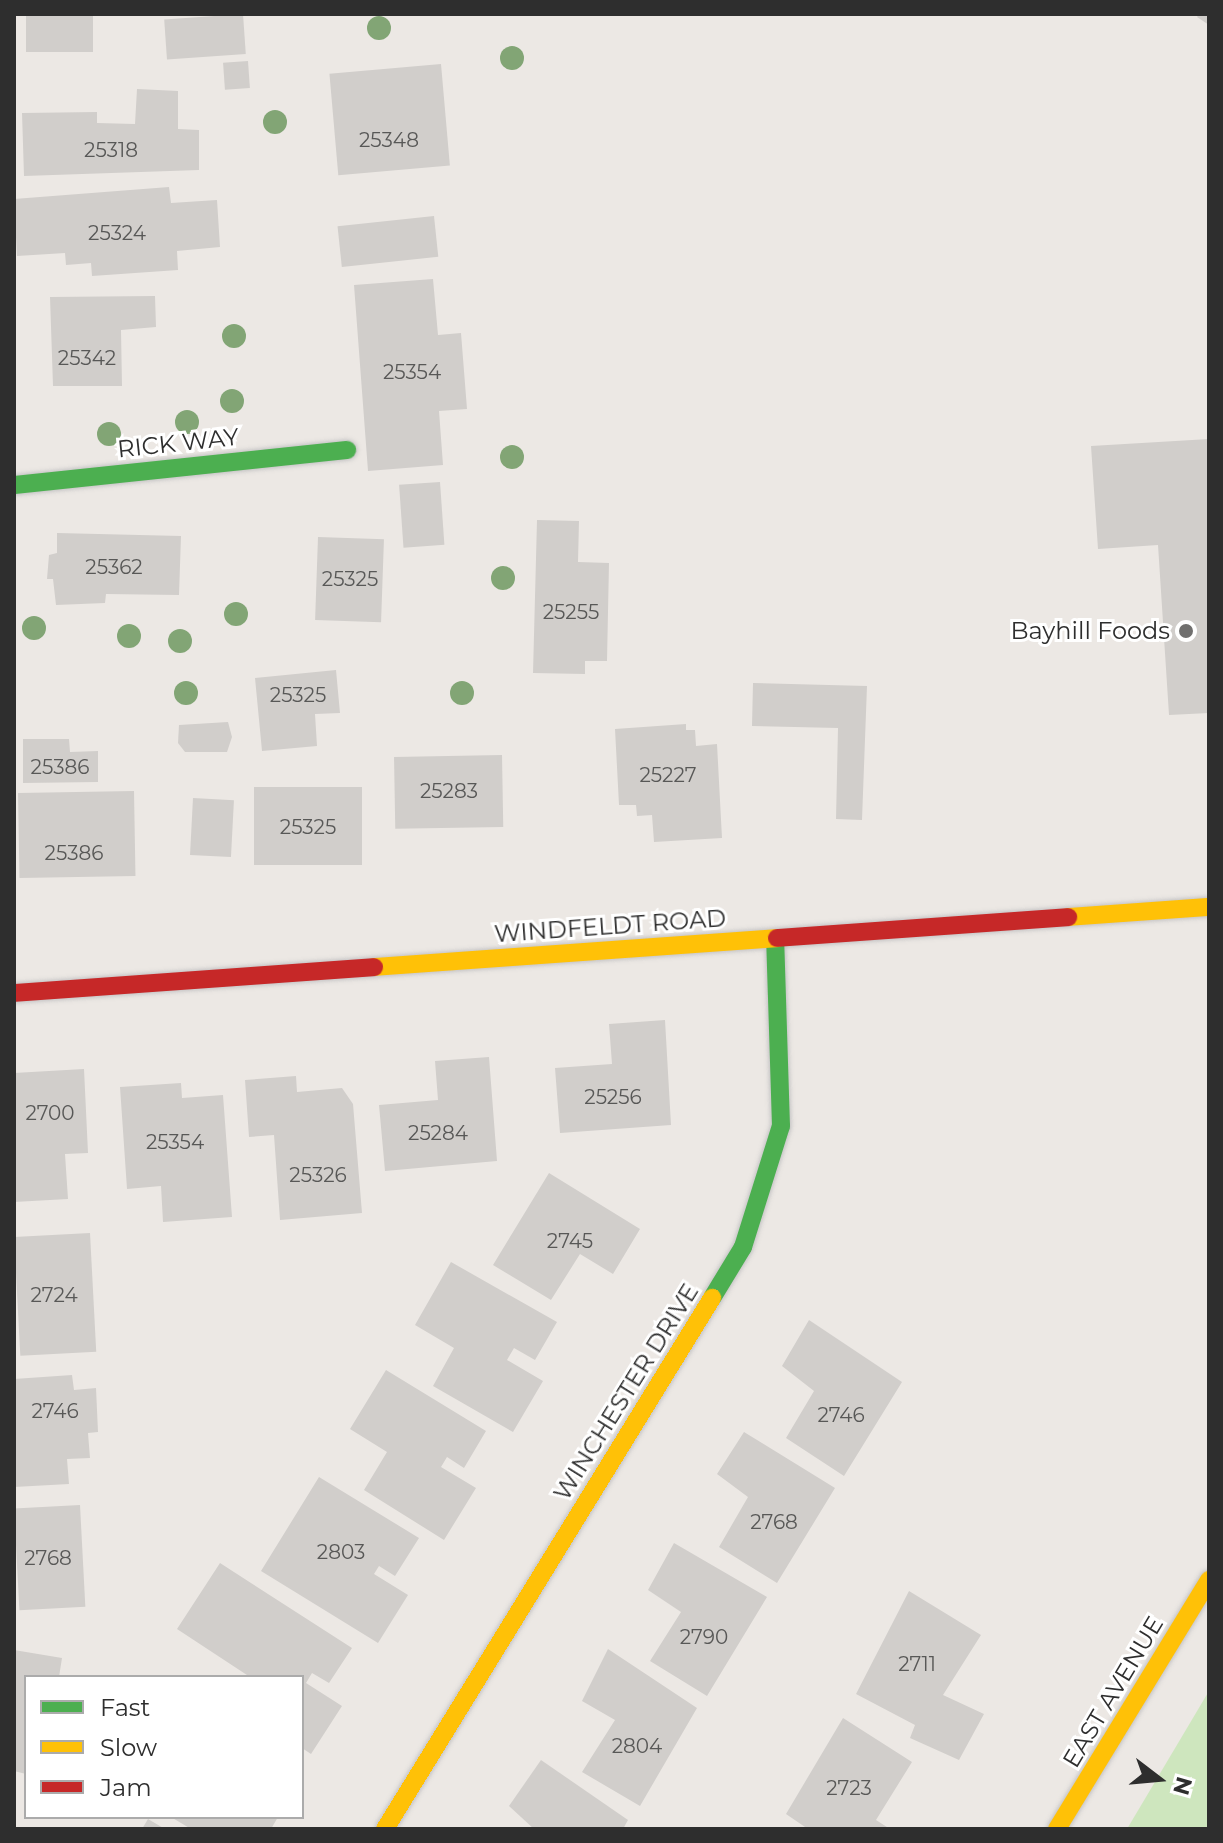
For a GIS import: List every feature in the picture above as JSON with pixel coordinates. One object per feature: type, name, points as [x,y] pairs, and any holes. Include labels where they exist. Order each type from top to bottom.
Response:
[{"type":"street","name":"RICK WAY","points":[[14,485],[347,450]]},
{"type":"street","name":"WINDFELDT ROAD","points":[[14,993],[1209,907]]},
{"type":"street","name":"WINCHESTER DRIVE","points":[[385,1829],[743,1247],[781,1126],[775,939]]},
{"type":"street","name":"EAST AVENUE","points":[[1057,1829],[1209,1580]]},
{"type":"green space","points":[[1209,1691],[1209,1829],[1127,1829]]},
{"type":"building","points":[[26,14],[93,14],[93,52],[26,52]]},
{"type":"building","points":[[243,14],[246,54],[167,59],[164,20]]},
{"type":"building","points":[[1199,14],[1209,14],[1209,25],[1197,17]]},
{"type":"building","points":[[248,61],[250,88],[225,90],[223,63]]},
{"type":"building","points":[[441,64],[450,166],[338,175],[329,74]]},
{"type":"building","points":[[137,89],[178,91],[178,129],[199,130],[199,170],[24,176],[22,113],[97,112],[97,123],[135,124]]},
{"type":"building","points":[[169,187],[171,203],[217,200],[220,247],[177,251],[178,270],[92,276],[91,263],[66,265],[65,253],[17,256],[14,199]]},
{"type":"building","points":[[434,216],[438,257],[342,267],[338,226]]},
{"type":"building","points":[[433,279],[438,335],[461,333],[467,409],[439,411],[443,465],[368,471],[354,285]]},
{"type":"building","points":[[155,296],[156,327],[121,330],[122,386],[53,386],[50,297]]},
{"type":"building","name":"Bayhill Foods","points":[[1209,439],[1209,713],[1169,715],[1158,545],[1098,549],[1091,446]]},
{"type":"building","points":[[440,482],[444,545],[403,548],[399,485]]},
{"type":"building","points":[[537,520],[579,521],[578,562],[609,563],[607,661],[585,661],[585,674],[533,673]]},
{"type":"building","points":[[57,533],[181,536],[179,595],[106,594],[105,603],[56,605],[53,579],[47,579],[49,555],[57,553]]},
{"type":"building","points":[[318,537],[384,539],[381,622],[315,620]]},
{"type":"building","points":[[336,670],[340,713],[315,714],[317,746],[262,751],[255,678]]},
{"type":"building","points":[[753,683],[867,686],[862,820],[836,819],[838,728],[752,726]]},
{"type":"building","points":[[228,722],[232,737],[227,752],[185,752],[178,743],[179,725]]},
{"type":"building","points":[[686,724],[686,730],[695,730],[696,746],[717,744],[722,838],[654,842],[652,815],[637,816],[636,805],[619,805],[615,729]]},
{"type":"building","points":[[23,739],[69,739],[70,752],[98,751],[98,782],[23,783]]},
{"type":"building","points":[[502,755],[503,827],[395,829],[394,757]]},
{"type":"building","points":[[254,787],[362,787],[362,865],[254,865]]},
{"type":"building","points":[[134,791],[135,876],[20,878],[18,793]]},
{"type":"building","points":[[193,798],[234,800],[231,857],[190,855]]},
{"type":"building","points":[[665,1020],[671,1125],[560,1133],[555,1068],[612,1064],[609,1024]]},
{"type":"building","points":[[489,1057],[497,1161],[385,1171],[379,1105],[438,1100],[435,1061]]},
{"type":"building","points":[[84,1069],[88,1153],[65,1154],[68,1199],[14,1202],[14,1073]]},
{"type":"building","points":[[296,1076],[297,1092],[342,1088],[353,1104],[362,1213],[280,1220],[274,1135],[249,1137],[245,1080]]},
{"type":"building","points":[[181,1083],[182,1098],[223,1095],[232,1217],[163,1222],[161,1186],[127,1189],[120,1087]]},
{"type":"building","points":[[549,1173],[640,1229],[613,1274],[580,1254],[551,1300],[493,1265]]},
{"type":"building","points":[[90,1233],[96,1352],[20,1356],[14,1237]]},
{"type":"building","points":[[451,1262],[557,1322],[535,1360],[514,1348],[507,1360],[543,1381],[513,1432],[433,1386],[454,1348],[415,1325]]},
{"type":"building","points":[[809,1320],[902,1382],[844,1476],[786,1438],[814,1391],[782,1366]]},
{"type":"building","points":[[386,1370],[486,1431],[464,1468],[447,1457],[441,1467],[476,1488],[444,1540],[364,1490],[387,1452],[350,1429]]},
{"type":"building","points":[[72,1375],[74,1390],[96,1388],[98,1432],[88,1433],[90,1458],[67,1459],[69,1484],[14,1487],[14,1379]]},
{"type":"building","points":[[744,1432],[835,1488],[777,1583],[719,1547],[748,1497],[717,1474]]},
{"type":"building","points":[[319,1477],[419,1538],[395,1576],[379,1566],[374,1574],[408,1595],[378,1643],[261,1571]]},
{"type":"building","points":[[80,1505],[85,1607],[19,1610],[14,1508]]},
{"type":"building","points":[[674,1543],[767,1597],[707,1696],[650,1661],[681,1612],[648,1590]]},
{"type":"building","points":[[220,1563],[352,1648],[329,1683],[312,1673],[306,1683],[342,1706],[311,1754],[304,1749],[304,1675],[247,1675],[177,1629]]},
{"type":"building","points":[[909,1591],[981,1635],[943,1695],[984,1714],[959,1760],[910,1738],[915,1725],[856,1694]]},
{"type":"building","points":[[608,1649],[697,1708],[640,1806],[582,1772],[615,1720],[582,1701]]},
{"type":"building","points":[[14,1650],[62,1658],[59,1675],[24,1675],[24,1774],[14,1771]]},
{"type":"building","points":[[843,1718],[912,1762],[876,1820],[890,1829],[808,1829],[786,1814]]},
{"type":"building","points":[[541,1760],[628,1820],[623,1829],[534,1829],[509,1806]]},
{"type":"building","points":[[148,1819],[165,1829],[142,1829]]},
{"type":"building","points":[[174,1819],[277,1819],[271,1829],[191,1829]]},
{"type":"traffic: fast","points":[[14,485],[347,450]]},
{"type":"traffic: fast","points":[[712,1298],[743,1247],[781,1126],[775,939]]},
{"type":"traffic: slow","points":[[1068,917],[1209,907]]},
{"type":"traffic: slow","points":[[374,967],[777,938]]},
{"type":"traffic: slow","points":[[385,1829],[712,1298]]},
{"type":"traffic: slow","points":[[1057,1829],[1209,1580]]},
{"type":"traffic: jam","points":[[777,938],[1068,917]]},
{"type":"traffic: jam","points":[[14,993],[374,967]]},
{"type":"place","name":"Bayhill Foods","points":[[1186,631]]}]
